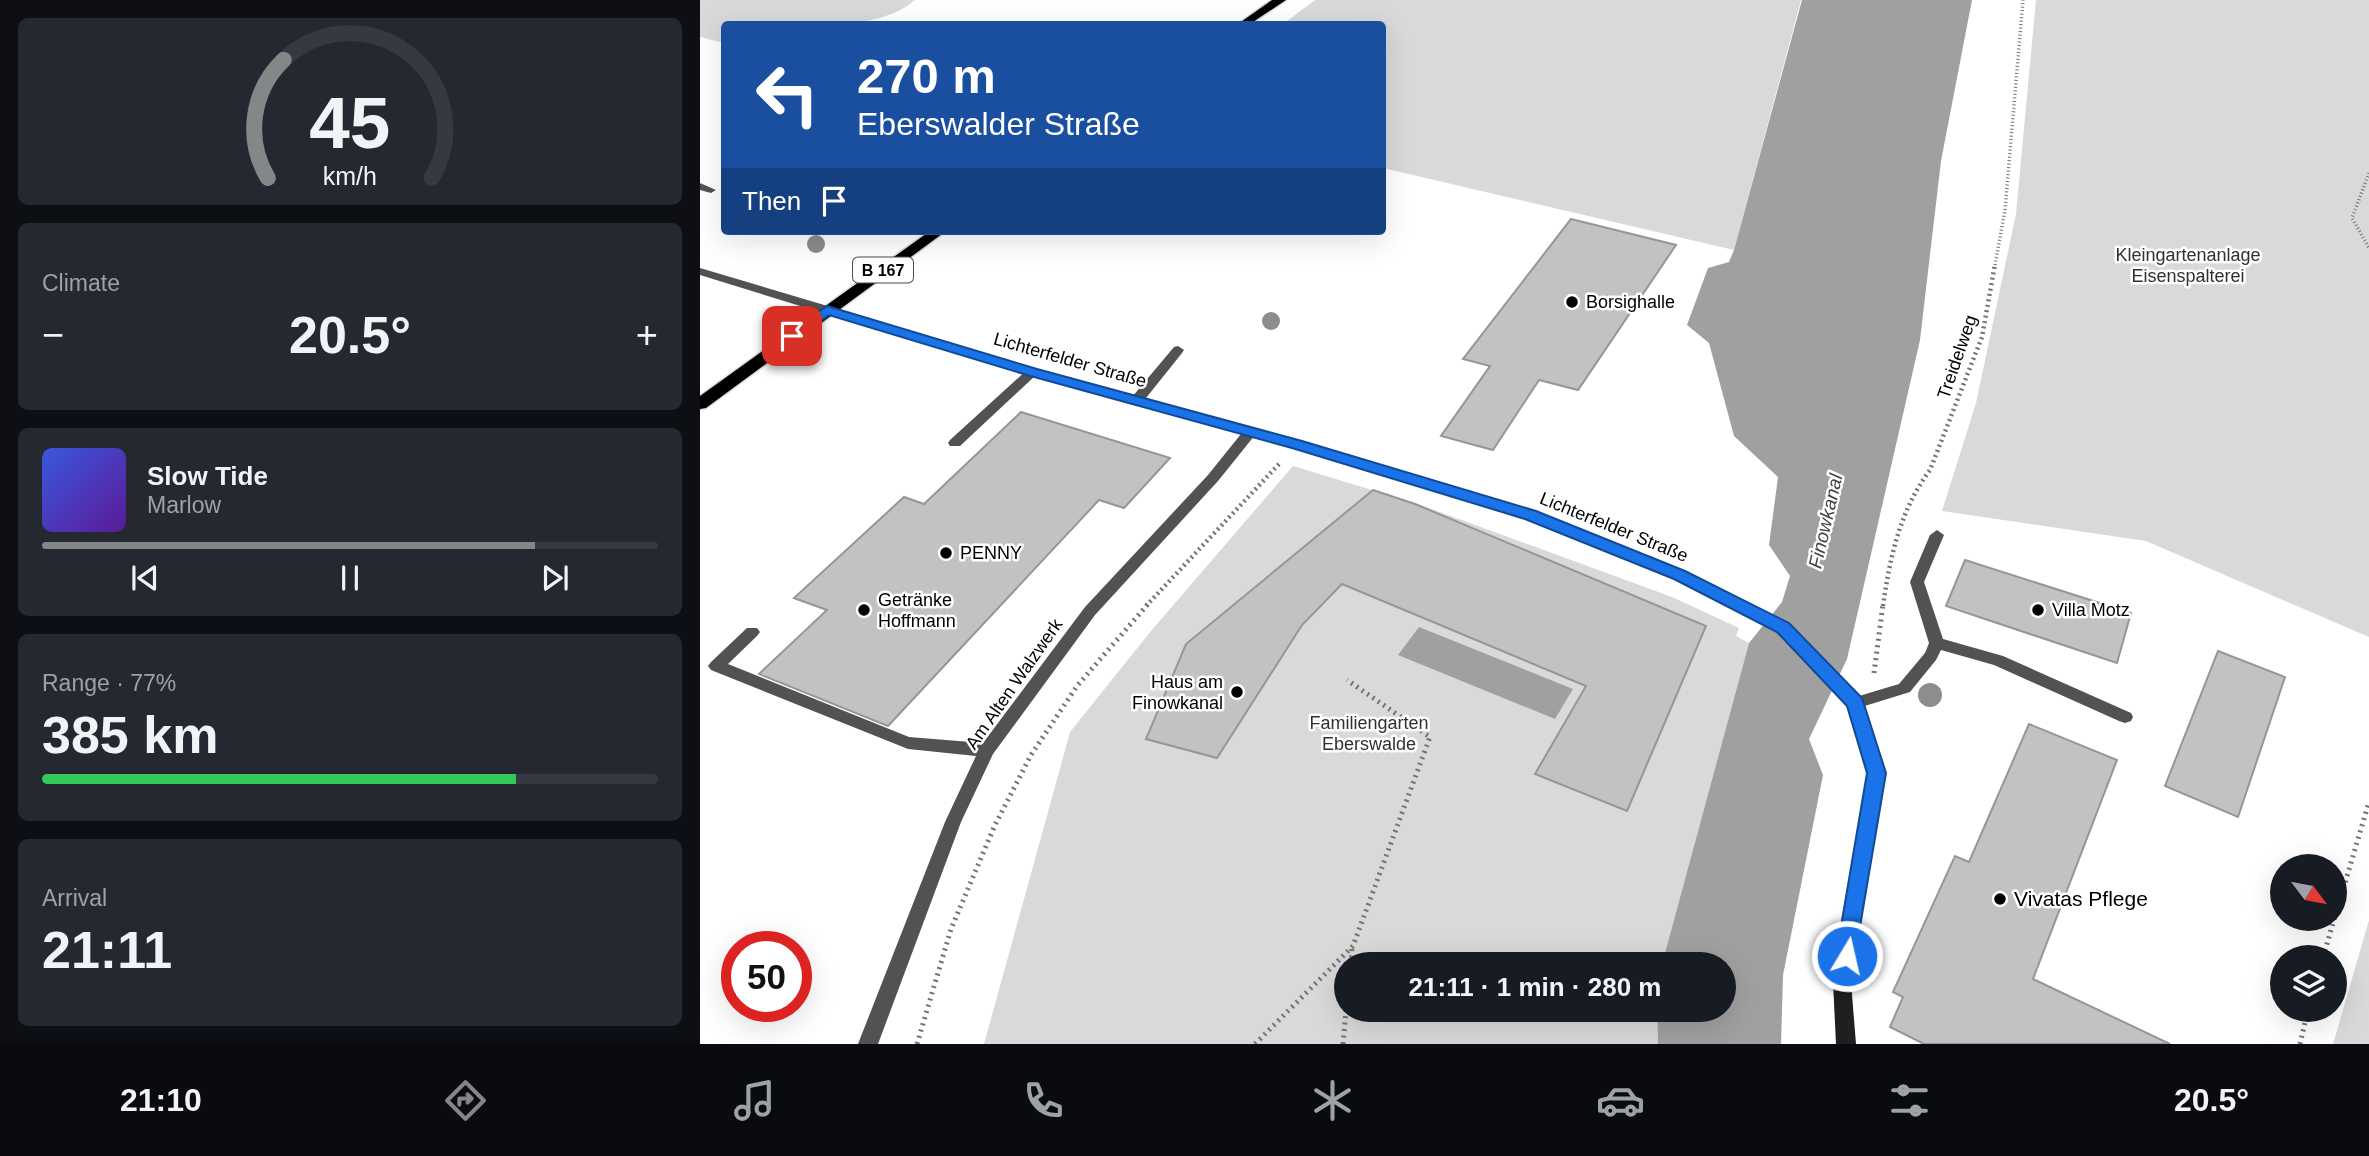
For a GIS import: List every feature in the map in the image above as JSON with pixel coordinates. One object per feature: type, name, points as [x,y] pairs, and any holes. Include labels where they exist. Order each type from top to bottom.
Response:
[{"type":"main road","points":[[1248,21],[1280,0]]},
{"type":"main road","name":"B 167","points":[[700,404],[933,235]]},
{"type":"main road","name":"Lichterfelder Straße","points":[[827,310],[1032,372],[1297,444],[1531,515],[1680,575],[1783,627],[1855,703],[1876,773],[1843,982],[1846,1044]]},
{"type":"street","points":[[700,271],[827,310]]},
{"type":"street","points":[[1137,400],[1178,350]]},
{"type":"street","points":[[955,443],[1032,372]]},
{"type":"street","name":"Am Alten Walzwerk","points":[[868,1044],[953,821],[987,750],[1090,611],[1213,478],[1250,432]]},
{"type":"street","points":[[1855,703],[1904,688],[1931,656],[1937,643],[1917,582],[1937,535]]},
{"type":"street","points":[[752,632],[716,666],[908,743],[987,750]]},
{"type":"street","points":[[1937,643],[1998,660],[2125,717]]},
{"type":"path","name":"Treidelweg","points":[[1855,703],[1874,677],[1874,661],[1900,518],[1916,485],[1930,470],[1982,337],[2005,210],[2023,0]]},
{"type":"path","points":[[2369,173],[2352,218],[2369,248]]},
{"type":"path","points":[[917,1044],[951,929],[995,825],[1031,755],[1077,686],[1119,635],[1297,444]]},
{"type":"path","points":[[1347,680],[1430,737],[1352,952]]},
{"type":"path","points":[[2327,945],[2369,802]]},
{"type":"path","points":[[1255,1044],[1353,946]]},
{"type":"path","points":[[1343,1044],[1345,1022]]},
{"type":"path","points":[[2300,1044],[2305,1022]]},
{"type":"green space","points":[[700,0],[915,0],[897,11],[864,21],[721,21],[721,42],[700,37]]},
{"type":"green space","points":[[1315,0],[1801,0],[1734,250],[1386,169],[1386,21],[1287,21]]},
{"type":"green space","name":"Kleingartenanlage Eisenspalterei","points":[[2036,0],[2369,0],[2369,637],[2146,541],[1942,511],[1976,403],[2016,214]]},
{"type":"green space","name":"Familiengarten Eberswalde","points":[[1293,466],[1418,504],[1672,597],[1739,628],[1736,636],[1749,643],[1665,952],[1334,952],[1334,1022],[1657,1022],[1658,1044],[984,1044],[1070,732],[1151,631]]},
{"type":"green space","points":[[2369,920],[2369,1044],[2333,1044],[2339,1022],[2347,1022],[2347,996]]},
{"type":"water","name":"Finowkanal","points":[[1802,0],[1972,0],[1941,161],[1920,340],[1847,659],[1809,739],[1823,775],[1783,975],[1781,1044],[1658,1044],[1657,1022],[1736,1022],[1736,952],[1665,952],[1749,643],[1782,602],[1790,576],[1769,545],[1778,477],[1734,436],[1709,343],[1687,325],[1708,268],[1729,262]]},
{"type":"water","points":[[1419,627],[1573,689],[1555,719],[1398,655]]},
{"type":"building","name":"Borsighalle","points":[[1571,219],[1676,245],[1578,390],[1539,380],[1493,450],[1441,436],[1490,366],[1463,359]]},
{"type":"building","name":"PENNY","points":[[1021,412],[1170,458],[1124,508],[1099,500],[888,726],[759,674],[827,610],[794,598],[904,497],[924,504]]},
{"type":"building","points":[[1373,490],[1415,504],[1706,626],[1627,811],[1535,774],[1586,686],[1342,584],[1302,625],[1217,758],[1146,739],[1186,644]]},
{"type":"building","name":"Villa Motz","points":[[1965,560],[2131,613],[2117,663],[1946,606]]},
{"type":"building","points":[[2218,651],[2285,677],[2238,817],[2165,786]]},
{"type":"building","name":"Vivatas Pflege","points":[[2029,724],[2117,760],[2033,979],[2170,1044],[1924,1044],[1890,1027],[1903,997],[1893,992],[1955,856],[1969,862]]},
{"type":"place","name":"Borsighalle","points":[[1572,302]]},
{"type":"place","name":"PENNY","points":[[946,553]]},
{"type":"place","name":"Getränke Hoffmann","points":[[864,610]]},
{"type":"place","name":"Villa Motz","points":[[2038,610]]},
{"type":"place","name":"Haus am Finowkanal","points":[[1237,692]]},
{"type":"place","name":"Vivatas Pflege","points":[[2000,899]]},
{"type":"route","points":[[792,336],[827,310],[1032,372],[1297,444],[1531,515],[1680,575],[1783,627],[1855,703],[1876,773],[1847,956]]}]
